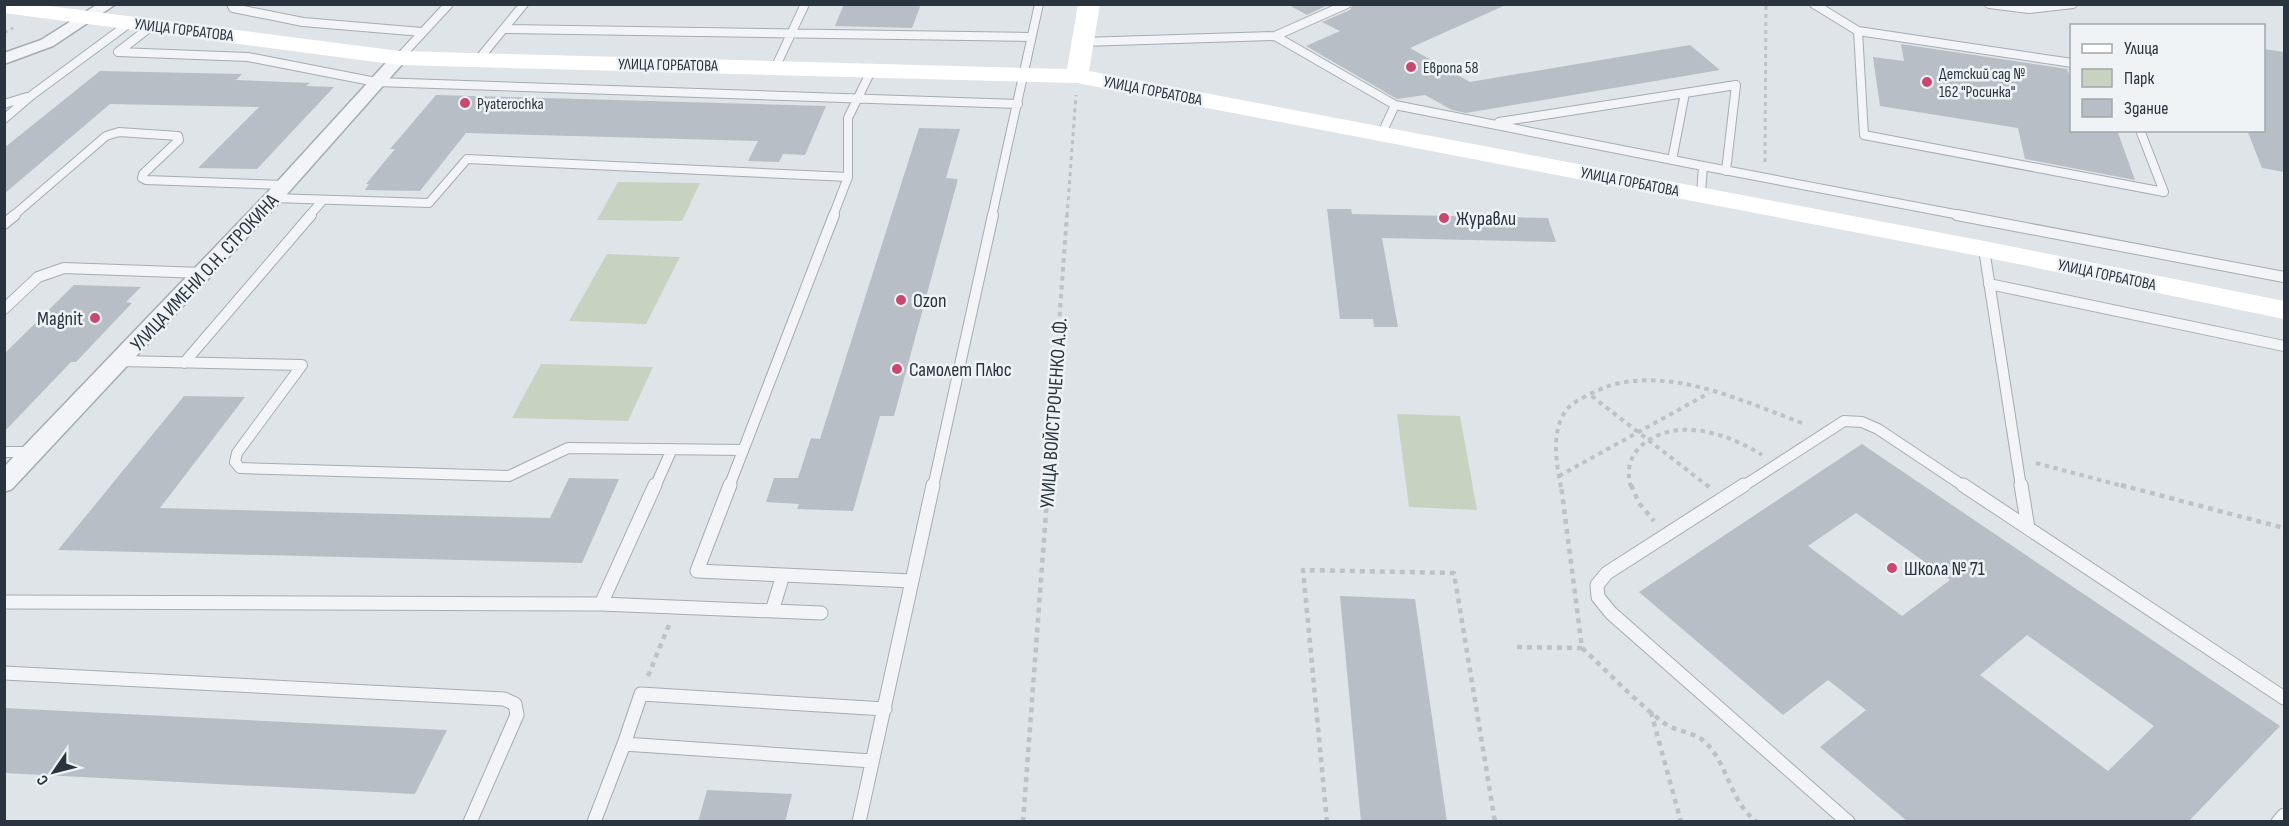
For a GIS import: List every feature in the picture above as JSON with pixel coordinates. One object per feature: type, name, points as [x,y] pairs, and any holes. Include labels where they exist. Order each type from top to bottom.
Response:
[{"type":"main road","points":[[1077,76],[1089,4]]},
{"type":"main road","name":"УЛИЦА ГОРБАТОВА","points":[[11,7],[399,58],[776,66],[1077,76],[1701,194],[2284,310]]},
{"type":"street","points":[[4,58],[47,43],[90,19],[110,4]]},
{"type":"street","name":"УЛИЦА ИМЕНИ О.Н. СТРОКИНА","points":[[4,483],[279,192],[399,58]]},
{"type":"lane","points":[[231,4],[233,8],[303,22],[422,32]]},
{"type":"lane","points":[[399,58],[449,4]]},
{"type":"lane","points":[[478,60],[524,4]]},
{"type":"lane","points":[[776,66],[806,4]]},
{"type":"lane","points":[[859,822],[1039,4]]},
{"type":"lane","points":[[1082,42],[1275,36],[1347,4]]},
{"type":"lane","points":[[1814,4],[1858,31],[2070,63]]},
{"type":"lane","points":[[1989,4],[2030,9],[2073,4]]},
{"type":"lane","points":[[4,119],[32,95],[131,22]]},
{"type":"lane","points":[[153,25],[118,52],[248,57],[376,82],[1018,104]]},
{"type":"lane","points":[[504,29],[1031,37]]},
{"type":"lane","points":[[1858,31],[1864,135],[2163,192],[2141,132]]},
{"type":"lane","points":[[1275,36],[1395,105],[1726,171],[2284,277]]},
{"type":"lane","points":[[872,69],[848,118],[848,177],[697,570],[912,581]]},
{"type":"lane","points":[[1490,124],[1736,85],[1726,171]]},
{"type":"lane","points":[[1672,160],[1685,93]]},
{"type":"lane","points":[[4,104],[32,95]]},
{"type":"lane","points":[[1382,134],[1395,105]]},
{"type":"lane","points":[[4,224],[112,133],[178,136],[178,140],[143,174],[142,178],[146,180],[279,192],[322,200],[429,203],[467,159],[848,177]]},
{"type":"lane","points":[[1701,194],[1703,166]]},
{"type":"lane","points":[[184,363],[322,200]]},
{"type":"lane","points":[[1984,249],[2028,528]]},
{"type":"lane","points":[[4,309],[38,277],[63,268],[202,273]]},
{"type":"lane","points":[[1989,284],[2284,346]]},
{"type":"lane","points":[[121,361],[302,365],[237,453],[235,462],[240,468],[509,476],[568,448],[743,450]]},
{"type":"lane","points":[[1848,822],[1611,613],[1598,597],[1597,585],[1607,573],[1844,421],[1862,422],[1878,429],[2284,698]]},
{"type":"lane","points":[[601,604],[672,449]]},
{"type":"lane","points":[[4,452],[34,452]]},
{"type":"lane","points":[[772,611],[783,575]]},
{"type":"lane","points":[[4,602],[601,604],[821,613]]},
{"type":"lane","points":[[4,673],[504,699],[514,704],[517,715],[470,822]]},
{"type":"lane","points":[[594,822],[641,694],[885,709]]},
{"type":"lane","points":[[624,744],[872,760]]},
{"type":"lane","points":[[2278,822],[2284,815]]},
{"type":"path","points":[[1765,178],[1766,4]]},
{"type":"path","name":"УЛИЦА ВОЙСТРОЧЕНКО А.Ф.","points":[[1023,822],[1077,76]]},
{"type":"path","points":[[1757,822],[1747,816],[1731,794],[1724,769],[1706,743],[1690,732],[1666,726],[1582,648],[1556,462],[1558,428],[1568,408],[1589,394],[1606,385],[1642,380],[1681,383],[1827,432]]},
{"type":"path","points":[[1559,476],[1709,392]]},
{"type":"path","points":[[1589,394],[1724,498]]},
{"type":"path","points":[[1668,534],[1645,512],[1630,489],[1628,471],[1633,454],[1647,440],[1691,429],[1751,447],[1776,464]]},
{"type":"path","points":[[2017,458],[2284,528]]},
{"type":"path","points":[[1327,822],[1303,570],[1454,573],[1496,822]]},
{"type":"path","points":[[641,694],[676,607]]},
{"type":"path","points":[[1517,647],[1582,648]]},
{"type":"path","points":[[1651,712],[1681,822]]},
{"type":"green space","points":[[618,182],[700,183],[682,221],[597,220]]},
{"type":"green space","points":[[607,254],[680,257],[646,324],[569,321]]},
{"type":"green space","points":[[541,364],[653,367],[628,421],[512,418]]},
{"type":"green space","points":[[1397,414],[1460,416],[1477,510],[1409,507]]},
{"type":"building","points":[[844,4],[921,4],[912,28],[835,26]]},
{"type":"building","points":[[1287,4],[1330,4],[1307,15]]},
{"type":"building","points":[[1353,4],[1508,4],[1410,48],[1470,82],[1690,45],[1720,70],[1466,113],[1452,110],[1425,95],[1397,99],[1306,46],[1340,31],[1322,22],[1350,10]]},
{"type":"building","points":[[1901,44],[2067,69],[2070,76],[2070,132],[2118,132],[2135,180],[2025,159],[2018,128],[1880,106],[1873,57],[1904,61]]},
{"type":"building","points":[[2265,49],[2284,52],[2284,172],[2262,168],[2248,132],[2265,132]]},
{"type":"building","points":[[100,71],[242,74],[236,80],[310,83],[306,86],[334,87],[257,169],[198,168],[259,107],[110,104],[4,194],[4,148]]},
{"type":"building","points":[[436,95],[826,106],[805,155],[783,154],[779,162],[748,161],[758,141],[466,133],[420,191],[365,190],[369,184],[366,184],[395,149],[390,149]]},
{"type":"building","points":[[919,128],[960,129],[946,178],[958,179],[894,416],[880,416],[853,511],[797,509],[799,504],[766,502],[774,478],[798,478],[811,438],[820,439]]},
{"type":"building","points":[[1327,209],[1351,209],[1352,214],[1548,218],[1556,242],[1382,238],[1398,327],[1374,327],[1373,319],[1340,319]]},
{"type":"building","points":[[74,285],[141,287],[126,302],[132,303],[76,362],[71,362],[4,432],[4,354]]},
{"type":"building","points":[[184,396],[245,397],[160,508],[550,518],[569,478],[619,479],[582,563],[58,550]]},
{"type":"building","points":[[1862,444],[2280,726],[2188,822],[1908,822],[1820,747],[1866,710],[1828,680],[1783,715],[1639,592]],"holes":[[[1856,513],[1950,580],[1902,616],[1808,546]],[[2027,635],[2154,726],[2108,771],[1980,675]]]},
{"type":"building","points":[[1340,596],[1415,599],[1447,822],[1361,822]]},
{"type":"building","points":[[4,708],[447,730],[415,794],[4,773]]},
{"type":"building","points":[[707,790],[792,794],[785,822],[698,822]]},
{"type":"place","name":"Европа 58","points":[[1411,67]]},
{"type":"place","name":"Детский сад № 162 \"Росинка\"","points":[[1927,82]]},
{"type":"place","name":"Pyaterochka","points":[[465,103]]},
{"type":"place","name":"Журавли","points":[[1444,218]]},
{"type":"place","name":"Ozon","points":[[901,300]]},
{"type":"place","name":"Magnit","points":[[95,318]]},
{"type":"place","name":"Самолет Плюс","points":[[897,369]]},
{"type":"place","name":"Школа № 71","points":[[1892,568]]}]
